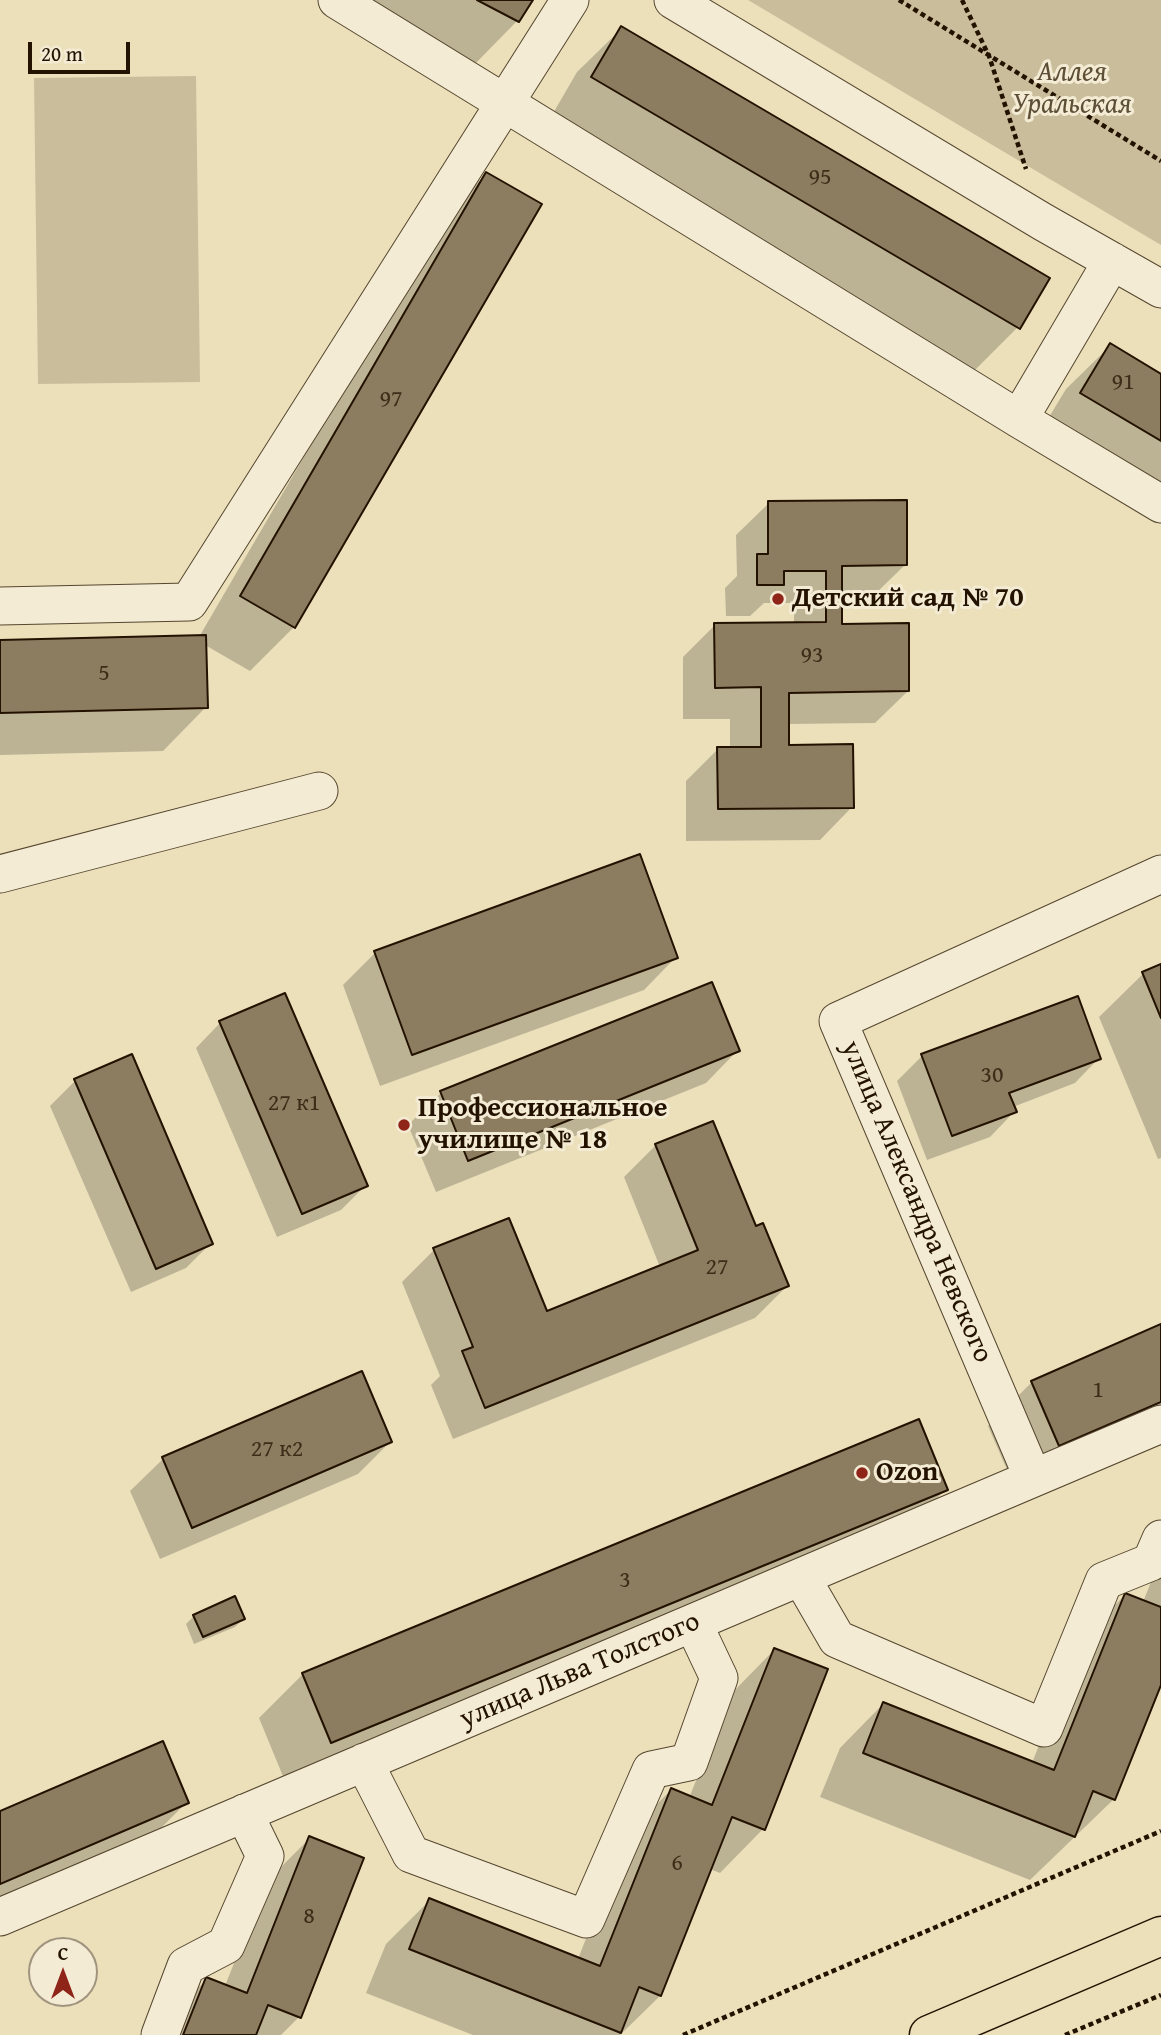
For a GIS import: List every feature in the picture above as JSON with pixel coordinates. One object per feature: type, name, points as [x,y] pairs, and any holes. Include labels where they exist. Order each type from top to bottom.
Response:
[{"type":"main road","points":[[929,2035],[1161,1936]]},
{"type":"street","points":[[337,0],[1161,504]]},
{"type":"street","points":[[0,606],[189,602],[570,0]]},
{"type":"street","points":[[673,0],[1161,289]]},
{"type":"street","points":[[1019,419],[1112,261]]},
{"type":"street","points":[[0,874],[319,791]]},
{"type":"street","name":"улица Александра Невского","points":[[1033,1478],[838,1021],[1161,874]]},
{"type":"street","name":"улица Льва Толстого","points":[[0,1917],[1161,1424]]},
{"type":"street","points":[[801,1577],[837,1639],[1044,1728],[1104,1581],[1151,1562],[1161,1539]]},
{"type":"street","points":[[364,1762],[411,1854],[586,1919],[650,1770],[689,1762],[719,1678],[693,1623]]},
{"type":"street","points":[[160,2035],[187,1966],[226,1945],[265,1856],[244,1813]]},
{"type":"path","points":[[899,0],[1161,161]]},
{"type":"path","points":[[962,0],[989,57],[1027,171]]},
{"type":"path","points":[[683,2035],[1161,1831]]},
{"type":"path","points":[[1065,2035],[1161,1995]]},
{"type":"green space","name":"Аллея Уральская","points":[[748,0],[1161,0],[1161,245]]},
{"type":"green space","points":[[196,76],[200,382],[38,384],[34,78]]},
{"type":"building","points":[[477,0],[533,0],[519,22]]},
{"type":"building","points":[[621,26],[1050,278],[1020,329],[591,77]]},
{"type":"building","points":[[486,172],[542,204],[295,628],[240,596]]},
{"type":"building","points":[[1110,343],[1161,374],[1161,441],[1080,393]]},
{"type":"building","points":[[907,500],[907,565],[842,566],[842,624],[909,623],[909,691],[789,693],[789,745],[853,744],[854,808],[718,809],[717,747],[761,747],[761,687],[715,688],[714,623],[826,622],[826,571],[784,571],[784,585],[757,585],[757,554],[768,554],[768,501]]},
{"type":"building","points":[[206,635],[208,708],[0,713],[0,640]]},
{"type":"building","points":[[640,854],[678,958],[412,1055],[374,951]]},
{"type":"building","points":[[1161,964],[1161,1018],[1142,972]]},
{"type":"building","points":[[712,982],[740,1051],[468,1161],[440,1091]]},
{"type":"building","points":[[285,993],[368,1186],[302,1214],[219,1021]]},
{"type":"building","points":[[1078,996],[1101,1059],[1009,1093],[1017,1112],[952,1136],[921,1054]]},
{"type":"building","points":[[132,1054],[213,1244],[156,1269],[74,1079]]},
{"type":"building","points":[[713,1121],[756,1226],[763,1223],[789,1286],[485,1408],[462,1351],[473,1347],[433,1248],[509,1218],[547,1311],[698,1250],[655,1144]]},
{"type":"building","points":[[1161,1324],[1161,1402],[1059,1446],[1031,1381]]},
{"type":"building","points":[[362,1371],[392,1442],[192,1528],[162,1457]]},
{"type":"building","points":[[919,1419],[948,1490],[331,1743],[302,1673]]},
{"type":"building","points":[[1125,1593],[1161,1607],[1161,1685],[1115,1800],[1093,1791],[1075,1837],[863,1753],[883,1702],[1054,1770]]},
{"type":"building","points":[[235,1596],[245,1619],[203,1637],[193,1615]]},
{"type":"building","points":[[774,1648],[828,1669],[765,1830],[732,1817],[661,1996],[639,1987],[621,2033],[409,1949],[429,1898],[600,1966],[671,1788],[712,1805]]},
{"type":"building","points":[[163,1741],[189,1803],[0,1884],[0,1811]]},
{"type":"building","points":[[309,1836],[364,1858],[301,2018],[268,2005],[256,2035],[183,2035],[206,1977],[247,1993]]},
{"type":"place","name":"Детский сад № 70","points":[[778,599]]},
{"type":"place","name":"Профессиональное училище № 18","points":[[404,1125]]},
{"type":"place","name":"Ozon","points":[[862,1473]]}]
